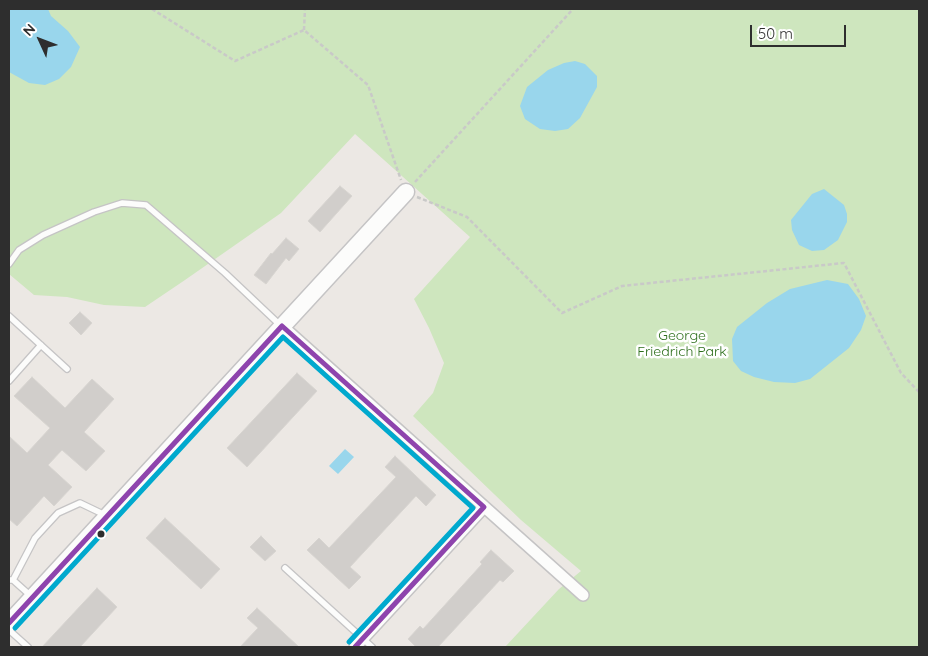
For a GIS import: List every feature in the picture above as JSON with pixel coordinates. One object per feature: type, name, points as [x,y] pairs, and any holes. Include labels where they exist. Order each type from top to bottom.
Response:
[{"type":"street","points":[[9,623],[406,192]]},
{"type":"street","points":[[282,326],[583,595]]},
{"type":"street","points":[[359,643],[484,507]]},
{"type":"lane","points":[[9,264],[19,250],[43,235],[94,212],[122,203],[146,205],[225,273],[282,326]]},
{"type":"lane","points":[[9,316],[67,369]]},
{"type":"lane","points":[[9,381],[40,345]]},
{"type":"lane","points":[[32,597],[11,580],[35,538],[58,514],[80,503],[107,516]]},
{"type":"lane","points":[[284,568],[359,643],[372,647]]},
{"type":"lane","points":[[9,630],[28,647]]},
{"type":"path","points":[[152,9],[236,61],[304,30]]},
{"type":"path","points":[[304,30],[305,9]]},
{"type":"path","points":[[406,192],[573,9]]},
{"type":"path","points":[[304,30],[368,85],[406,192],[466,217],[562,313],[622,286],[844,263],[900,373],[919,392]]},
{"type":"green space","name":"George Friedrich Park","points":[[9,9],[919,9],[919,647],[505,647],[559,589],[581,571],[521,520],[413,416],[433,393],[444,363],[414,299],[470,237],[355,134],[281,213],[145,307],[104,305],[67,297],[34,295],[9,274]]},
{"type":"water","points":[[9,9],[48,9],[51,16],[68,31],[80,47],[71,67],[59,79],[45,85],[29,83],[9,72]]},
{"type":"water","points":[[575,61],[585,64],[597,76],[597,87],[580,118],[568,129],[555,131],[540,129],[525,119],[520,106],[527,87],[548,70],[564,63]]},
{"type":"water","points":[[824,189],[844,205],[847,222],[838,240],[824,250],[812,251],[799,245],[792,230],[791,220],[812,194]]},
{"type":"water","points":[[827,280],[848,284],[859,299],[866,316],[861,330],[849,348],[810,379],[795,383],[774,382],[754,377],[741,371],[733,361],[732,339],[737,327],[767,303],[790,289]]},
{"type":"water","points":[[345,449],[354,457],[338,474],[329,466]]},
{"type":"building","points":[[340,186],[352,196],[320,232],[308,221]]},
{"type":"building","points":[[286,238],[299,249],[289,261],[286,258],[266,284],[254,275],[271,253]]},
{"type":"building","points":[[80,312],[92,323],[81,335],[69,323]]},
{"type":"building","points":[[297,373],[317,391],[247,467],[227,448]]},
{"type":"building","points":[[32,377],[65,408],[92,379],[114,399],[84,432],[105,451],[86,471],[62,450],[48,465],[72,487],[54,506],[44,496],[17,526],[9,519],[9,436],[27,453],[50,428],[14,396]]},
{"type":"building","points":[[395,456],[436,495],[426,506],[416,496],[350,567],[361,577],[349,589],[307,550],[319,538],[329,548],[396,477],[385,467]]},
{"type":"building","points":[[165,518],[220,569],[201,589],[146,538]]},
{"type":"building","points":[[261,536],[276,551],[265,561],[250,547]]},
{"type":"building","points":[[491,550],[514,571],[503,582],[500,580],[438,647],[416,647],[408,639],[420,626],[423,629],[482,564],[480,562]]},
{"type":"building","points":[[97,588],[117,607],[80,647],[42,647]]},
{"type":"building","points":[[257,608],[299,647],[240,647],[258,628],[247,618]]},
{"type":"transit line","points":[[9,623],[282,326],[484,507],[355,647]]},
{"type":"transit line","points":[[15,628],[283,337],[473,508],[349,642]]}]
